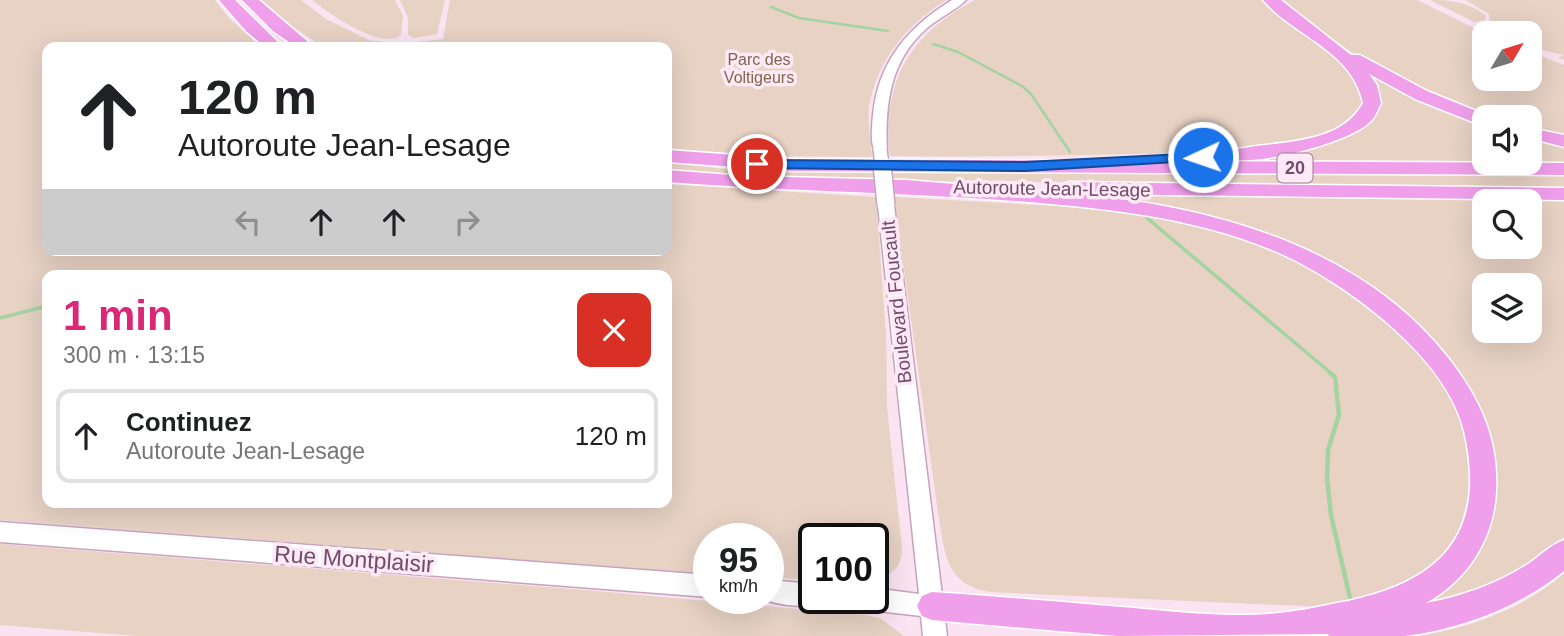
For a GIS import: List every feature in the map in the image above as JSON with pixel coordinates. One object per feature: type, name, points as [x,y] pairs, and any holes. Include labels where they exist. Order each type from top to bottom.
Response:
[{"type":"highway","points":[[227,0],[269,42]]},
{"type":"highway","points":[[250,0],[279,28],[299,42]]},
{"type":"highway","points":[[1025,166],[1255,153],[1309,143],[1338,134],[1368,115],[1372,95],[1360,74],[1322,39],[1271,0]]},
{"type":"highway","points":[[1322,39],[1402,85],[1472,115]]},
{"type":"highway","points":[[1542,136],[1564,141]]},
{"type":"highway","name":"Autoroute Jean-Lesage","points":[[672,156],[779,165],[1564,169]]},
{"type":"highway","name":"Autoroute Jean-Lesage","points":[[672,176],[888,195],[1564,194]]},
{"type":"highway","points":[[888,195],[1136,208],[1237,230],[1295,251],[1347,280],[1394,314],[1430,351],[1461,396],[1482,453],[1484,499],[1468,543],[1441,577],[1408,597],[1375,608],[1275,628]]},
{"type":"highway","points":[[932,606],[1211,629],[1396,624],[1451,614],[1513,588],[1564,553]]},
{"type":"street","name":"Boulevard Foucault","points":[[935,636],[888,195],[880,149],[879,99],[893,60],[922,26],[960,0]]},
{"type":"street","name":"Rue Montplaisir","points":[[0,532],[693,585]]},
{"type":"street","points":[[889,601],[932,606]]},
{"type":"green space","points":[[0,0],[215,0],[228,17],[256,42],[42,42],[42,256],[672,256],[672,184],[876,197],[886,335],[887,407],[902,555],[898,566],[889,574],[889,523],[798,523],[798,579],[784,578],[784,523],[693,523],[693,573],[0,520]]},
{"type":"green space","name":"Parc des Voltigeurs","points":[[262,0],[301,0],[326,19],[369,40],[384,42],[316,42],[289,24]]},
{"type":"green space","points":[[312,0],[395,0],[403,16],[401,35],[392,39],[369,34],[342,21]]},
{"type":"green space","points":[[400,0],[445,0],[437,34],[414,38],[408,35],[408,18]]},
{"type":"green space","name":"Parc des Voltigeurs","points":[[450,0],[947,0],[919,20],[886,59],[869,107],[872,157],[763,156],[672,148],[672,42],[416,42],[443,39]]},
{"type":"green space","points":[[975,0],[1261,0],[1345,66],[1356,79],[1365,103],[1345,123],[1329,131],[1282,145],[1256,149],[1179,153],[890,156],[891,105],[896,83],[905,63],[917,45],[933,29]]},
{"type":"green space","points":[[1281,0],[1417,0],[1472,27],[1472,91],[1542,91],[1542,57],[1564,65],[1564,136],[1542,131],[1542,105],[1472,105],[1472,110],[1369,63],[1333,40]]},
{"type":"green space","points":[[1430,0],[1453,1],[1486,16],[1485,20],[1472,21]]},
{"type":"green space","points":[[1465,0],[1564,0],[1564,60],[1558,58],[1563,55],[1542,50],[1542,21],[1490,21],[1489,14]]},
{"type":"green space","points":[[1353,62],[1472,117],[1472,161],[1237,159],[1368,123],[1376,115],[1380,97]]},
{"type":"green space","points":[[1542,138],[1564,143],[1564,162],[1542,162]]},
{"type":"green space","points":[[672,163],[732,170],[740,168],[741,171],[873,171],[874,180],[734,177],[672,171]]},
{"type":"green space","points":[[891,171],[1564,175],[1564,187],[892,181]]},
{"type":"green space","points":[[1085,195],[1472,200],[1472,259],[1542,259],[1542,201],[1564,201],[1564,537],[1515,578],[1407,615],[1482,539],[1463,386],[1316,257]]},
{"type":"green space","points":[[894,197],[1093,208],[1150,216],[1237,236],[1281,251],[1354,290],[1434,366],[1464,426],[1470,455],[1471,485],[1460,529],[1431,571],[1395,589],[1323,607],[991,592],[964,583],[950,565],[943,541]]},
{"type":"green space","points":[[0,544],[693,600],[693,614],[784,614],[784,608],[798,609],[798,614],[865,615],[880,618],[904,636],[137,636],[0,625]]},
{"type":"green space","points":[[1564,573],[1564,636],[1419,636],[1458,628],[1496,615],[1532,596]]},
{"type":"waterway","points":[[771,7],[799,18],[888,31]]},
{"type":"waterway","points":[[933,44],[958,52],[1022,86],[1031,94],[1070,152]]},
{"type":"waterway","points":[[1147,218],[1332,374]]},
{"type":"waterway","points":[[0,318],[42,307]]},
{"type":"waterway","points":[[1330,373],[1335,377],[1339,415],[1328,450],[1327,478],[1331,515],[1350,598]]},
{"type":"route","points":[[757,164],[1025,166],[1203,157]]}]
